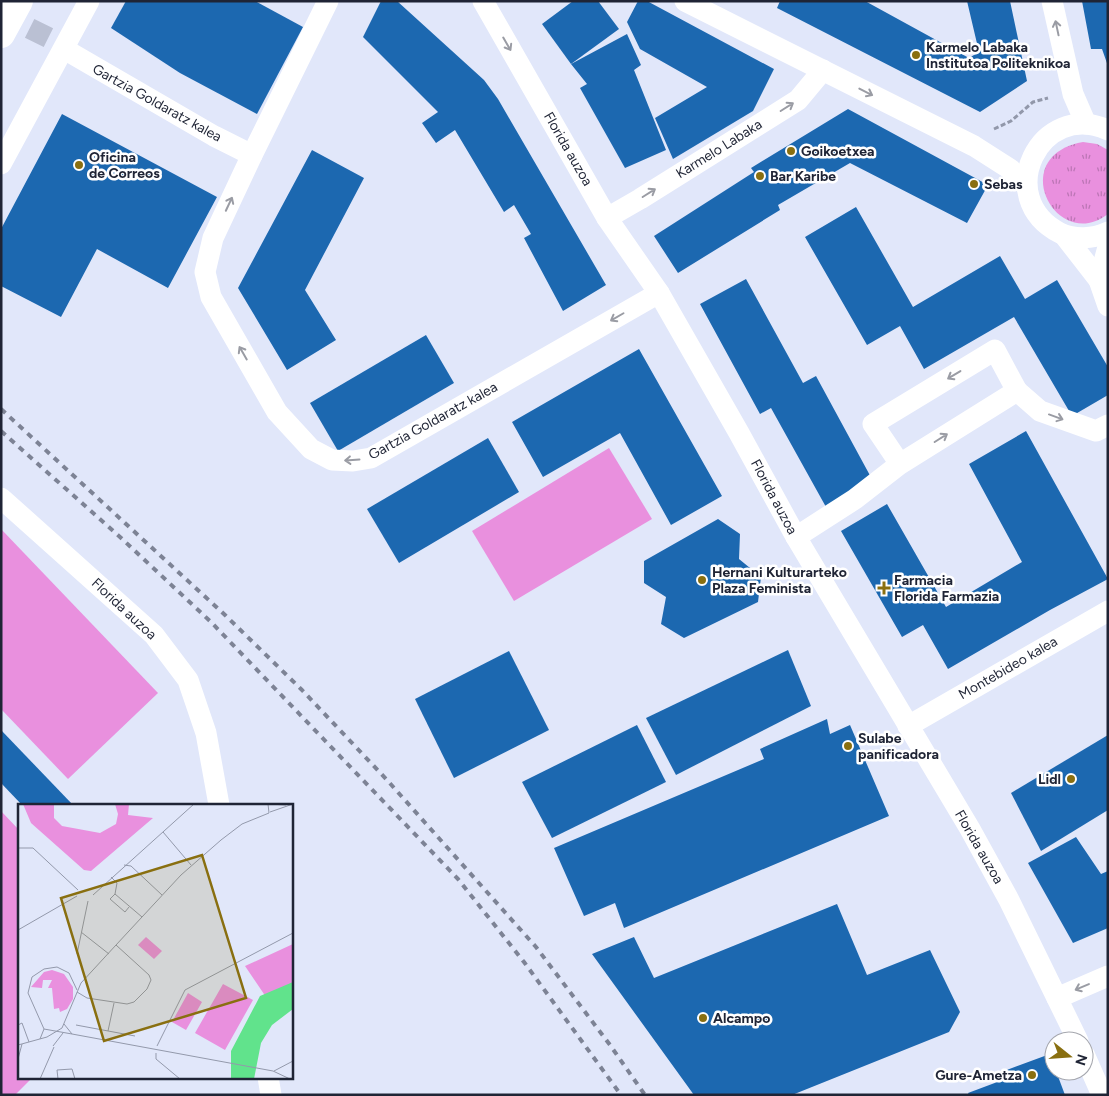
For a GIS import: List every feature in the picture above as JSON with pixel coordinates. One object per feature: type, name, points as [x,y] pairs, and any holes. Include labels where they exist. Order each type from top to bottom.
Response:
[{"type":"main road","points":[[1,34],[19,1]]},
{"type":"street","points":[[1,164],[89,1]]},
{"type":"street","name":"Gartzia Goldaratz kalea","points":[[328,1],[213,238],[205,272],[211,297],[277,412],[310,449],[332,460],[353,461],[371,458],[659,293]]},
{"type":"street","name":"Florida auzoa","points":[[483,1],[607,218],[659,293],[740,433],[796,537],[970,829],[1009,900],[1073,1031]]},
{"type":"street","points":[[685,1],[974,146],[1010,169],[1026,185]]},
{"type":"street","points":[[1052,1],[1073,94],[1086,124]]},
{"type":"street","name":"Gartzia Goldaratz kalea","points":[[64,49],[163,107],[252,155]]},
{"type":"street","name":"Karmelo Labaka","points":[[607,218],[798,100],[823,70]]},
{"type":"street","points":[[1108,130],[1086,124],[1074,125],[1052,133],[1043,141],[1030,161],[1026,185],[1034,210],[1052,229],[1076,238],[1090,238],[1108,232]]},
{"type":"street","points":[[1064,235],[1098,280],[1108,306]]},
{"type":"street","points":[[1098,280],[1108,247]]},
{"type":"street","points":[[900,464],[874,424],[995,350],[1017,390],[1040,411],[1096,431],[1108,425]]},
{"type":"street","points":[[796,537],[855,499],[900,464],[1017,390]]},
{"type":"street","name":"Florida auzoa","points":[[1,498],[154,635],[188,680],[206,733],[219,804]]},
{"type":"street","name":"Montebideo kalea","points":[[908,726],[1108,611]]},
{"type":"street","points":[[1057,998],[1108,976]]},
{"type":"street","points":[[1094,1077],[1102,1095]]},
{"type":"street","points":[[268,1078],[271,1095]]},
{"type":"green space","points":[[1083,142],[1097,144],[1108,150],[1108,214],[1089,223],[1071,222],[1057,212],[1047,198],[1043,181],[1047,165],[1060,151]]},
{"type":"green space","points":[[609,448],[652,519],[514,601],[472,531]]},
{"type":"green space","points":[[1,529],[158,693],[68,779],[1,709]]},
{"type":"green space","points":[[1,811],[18,829],[18,1078],[32,1078],[15,1095],[1,1095]]},
{"type":"building","points":[[126,1],[255,1],[303,27],[257,114],[180,73],[111,28]]},
{"type":"building","points":[[381,1],[397,1],[484,80],[498,99],[606,285],[563,311],[524,238],[531,234],[514,205],[504,212],[455,130],[436,143],[422,123],[438,112],[363,37]]},
{"type":"building","points":[[573,1],[598,1],[619,29],[571,64],[542,24]]},
{"type":"building","points":[[638,1],[647,1],[774,69],[753,111],[673,159],[655,118],[707,87],[640,49],[627,22]]},
{"type":"building","name":"Karmelo Labaka Institutoa Politeknikoa","points":[[780,1],[865,1],[969,58],[979,52],[967,1],[1010,1],[1027,81],[980,112],[777,8]]},
{"type":"building","points":[[1082,1],[1108,1],[1108,66],[1102,49],[1091,49]]},
{"type":"building","points":[[627,34],[641,65],[634,70],[666,150],[625,168],[580,88],[587,84],[571,64]]},
{"type":"building","points":[[848,109],[988,185],[967,223],[850,163],[778,205],[780,210],[678,273],[654,236],[754,172],[751,168]]},
{"type":"building","points":[[62,114],[217,197],[168,288],[97,249],[61,317],[1,286],[1,229]]},
{"type":"building","points":[[312,150],[364,178],[305,290],[336,340],[287,370],[238,288]]},
{"type":"building","points":[[856,207],[913,307],[1000,256],[1025,299],[1057,280],[1108,367],[1108,395],[1072,416],[1014,317],[924,369],[900,326],[867,345],[805,237]]},
{"type":"building","points":[[746,279],[803,383],[816,376],[873,481],[826,507],[771,408],[760,414],[700,304]]},
{"type":"building","points":[[426,335],[454,383],[338,451],[310,403]]},
{"type":"building","points":[[639,349],[722,496],[671,525],[620,433],[543,477],[512,422]]},
{"type":"building","points":[[1026,431],[1108,579],[948,669],[923,625],[902,637],[841,531],[887,504],[946,607],[1022,562],[969,464]]},
{"type":"building","points":[[488,438],[519,492],[399,563],[367,509]]},
{"type":"building","name":"Hernani Kulturarteko Plaza Feminista","points":[[718,519],[740,534],[739,559],[761,577],[758,602],[684,638],[661,624],[666,597],[644,583],[644,561]]},
{"type":"building","points":[[788,650],[811,706],[676,775],[646,718]]},
{"type":"building","points":[[509,651],[549,730],[454,778],[415,699]]},
{"type":"building","points":[[827,719],[830,734],[850,725],[889,816],[624,928],[615,903],[584,916],[554,848],[764,759],[760,749]]},
{"type":"building","points":[[637,725],[666,782],[552,838],[522,782]]},
{"type":"building","points":[[1,730],[72,804],[21,804],[1,783]]},
{"type":"building","name":"Lidl","points":[[1108,735],[1108,810],[1041,851],[1011,793]]},
{"type":"building","points":[[1076,837],[1101,874],[1108,871],[1108,928],[1073,943],[1028,863]]},
{"type":"building","points":[[837,904],[867,975],[930,950],[960,1012],[949,1032],[792,1095],[694,1095],[592,954],[634,937],[654,978]]},
{"type":"building","name":"Gure-Ametza","points":[[1044,1056],[1044,1081],[1060,1081],[1065,1095],[969,1095],[968,1093],[1008,1078],[1004,1071]]},
{"type":"tunnel","points":[[1,14],[55,41]]},
{"type":"railway","points":[[1,409],[225,615],[302,690],[387,780],[536,947],[645,1095]]},
{"type":"railway","points":[[1,431],[120,537],[211,622],[458,879],[524,962],[621,1095]]},
{"type":"place","name":"Karmelo Labaka Institutoa Politeknikoa","points":[[916,55]]},
{"type":"place","name":"Goikoetxea","points":[[791,151]]},
{"type":"place","name":"Oficina de Correos","points":[[79,165]]},
{"type":"place","name":"Bar Karibe","points":[[760,176]]},
{"type":"place","name":"Sebas","points":[[974,184]]},
{"type":"place","name":"Hernani Kulturarteko Plaza Feminista","points":[[702,580]]},
{"type":"place","name":"Farmacia Florida Farmazia","points":[[884,588]]},
{"type":"place","name":"Sulabe panificadora","points":[[848,746]]},
{"type":"place","name":"Lidl","points":[[1071,779]]},
{"type":"place","name":"Alcampo","points":[[703,1018]]},
{"type":"place","name":"Gure-Ametza","points":[[1032,1075]]}]
